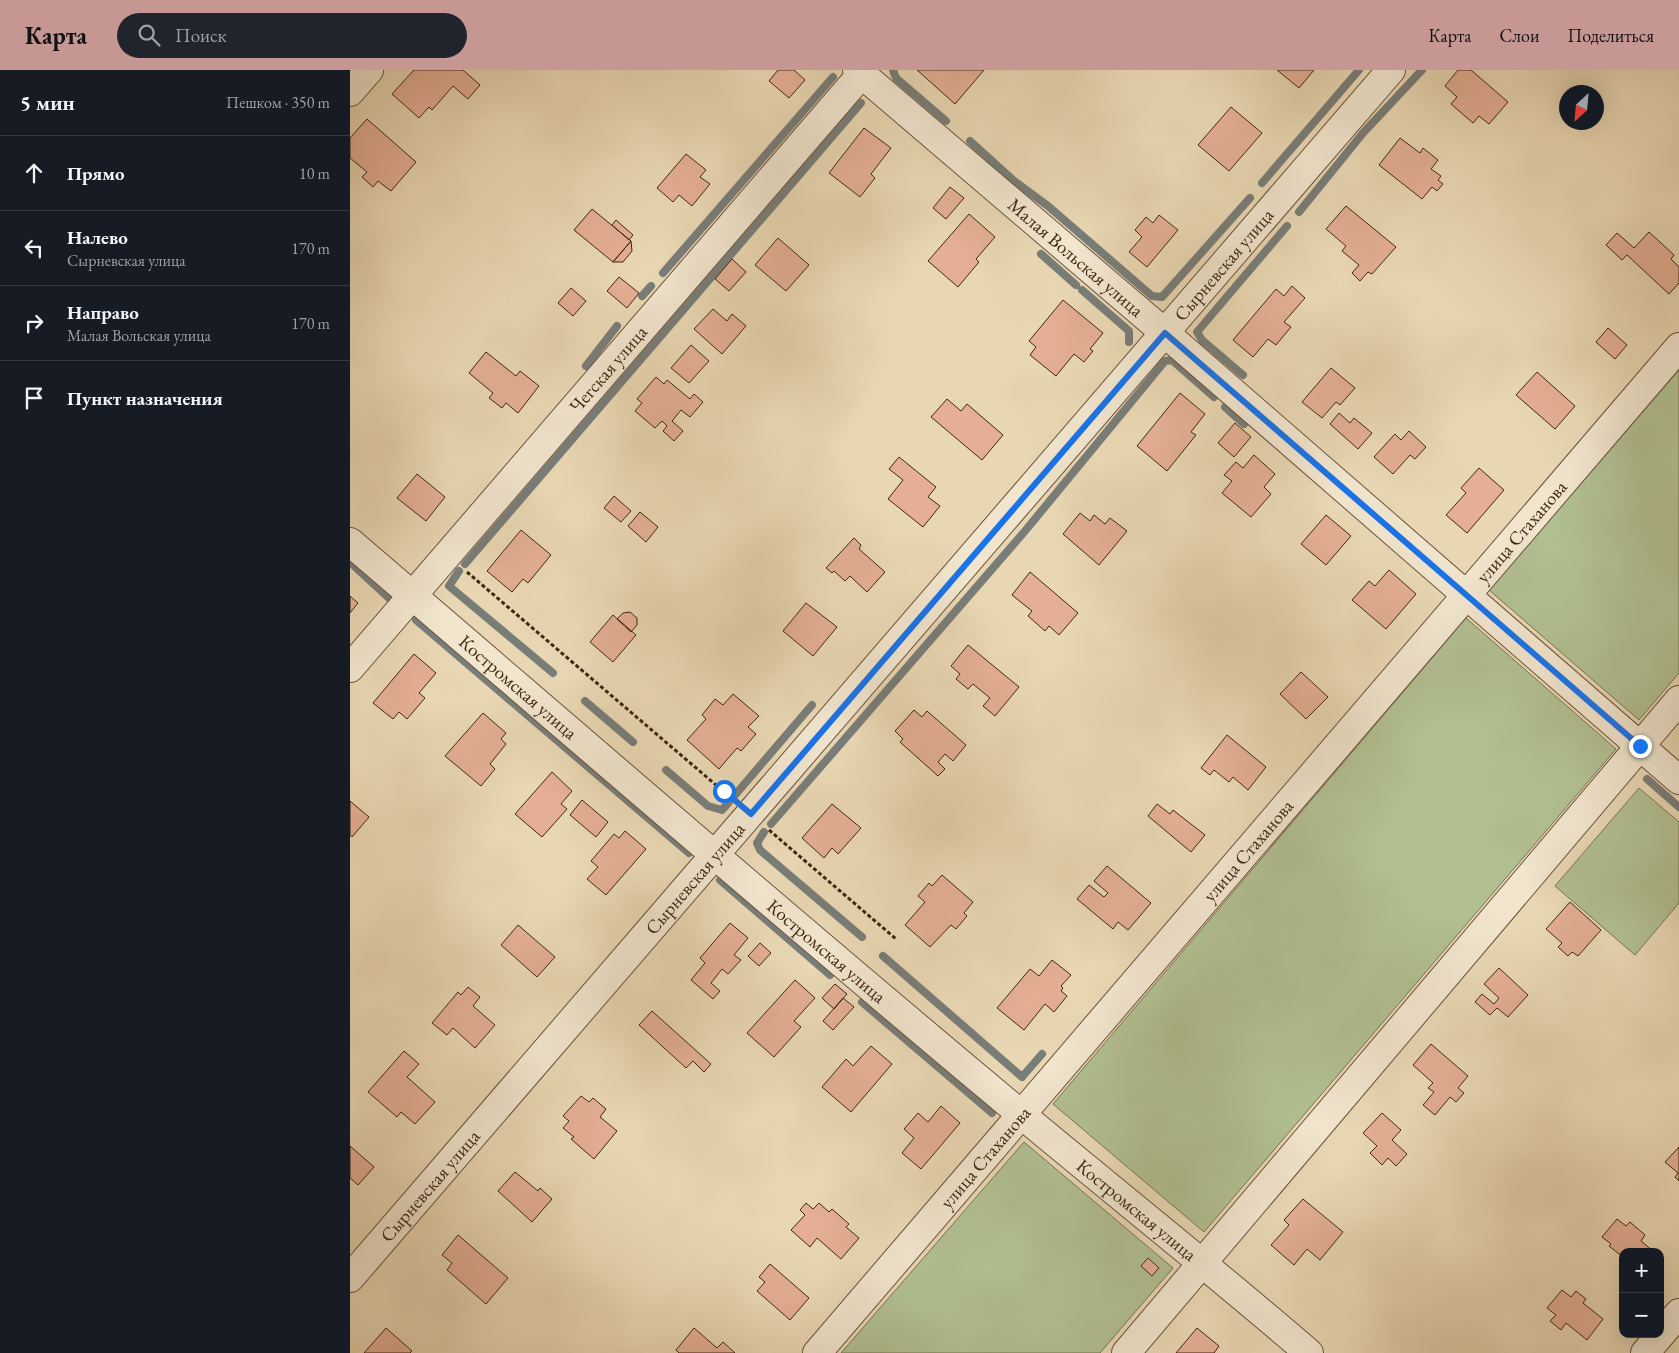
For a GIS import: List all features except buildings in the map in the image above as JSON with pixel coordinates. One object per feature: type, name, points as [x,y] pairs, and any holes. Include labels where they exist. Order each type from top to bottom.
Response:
[{"type":"street","points":[[350,92],[369,70]]},
{"type":"street","name":"Сырневская улица","points":[[350,1278],[1391,70]]},
{"type":"street","name":"Малая Вольская улица","points":[[861,71],[1679,780]]},
{"type":"street","name":"Чегская улица","points":[[350,668],[861,71]]},
{"type":"street","name":"улица Стаханова","points":[[817,1353],[1679,348]]},
{"type":"street","name":"Костромская улица","points":[[350,542],[540,707],[1022,1115],[1203,1263],[1309,1353]]},
{"type":"street","points":[[1126,1353],[1679,700]]},
{"type":"street","points":[[1645,1353],[1679,1313]]},
{"type":"path","points":[[447,555],[896,939]]},
{"type":"green space","points":[[1679,370],[1679,673],[1639,720],[1489,590]]},
{"type":"green space","points":[[1466,618],[1616,749],[1204,1232],[1053,1104]]},
{"type":"green space","points":[[1639,788],[1679,822],[1679,903],[1635,955],[1555,886]]},
{"type":"green space","points":[[1024,1142],[1173,1268],[1100,1353],[841,1353]]},
{"type":"waterway","points":[[893,70],[896,78],[946,121]]},
{"type":"waterway","points":[[1262,183],[1359,70]]},
{"type":"waterway","points":[[1299,212],[1363,133],[1422,70]]},
{"type":"waterway","points":[[663,273],[833,77]]},
{"type":"waterway","points":[[465,564],[861,103]]},
{"type":"waterway","points":[[970,141],[1014,181],[1048,206],[1152,296],[1162,297],[1250,198]]},
{"type":"waterway","points":[[1243,375],[1202,340],[1197,332],[1287,226]]},
{"type":"waterway","points":[[1041,254],[1076,285]]},
{"type":"waterway","points":[[642,296],[651,286]]},
{"type":"waterway","points":[[1082,290],[1129,331],[1129,342]]},
{"type":"waterway","points":[[586,366],[617,326]]},
{"type":"waterway","points":[[771,824],[1025,531],[1165,361],[1172,360],[1214,397]]},
{"type":"waterway","points":[[1225,407],[1244,424]]},
{"type":"waterway","points":[[350,562],[389,598]]},
{"type":"waterway","points":[[459,571],[449,586],[553,673]]},
{"type":"waterway","points":[[416,620],[689,853]]},
{"type":"waterway","points":[[585,701],[633,742]]},
{"type":"waterway","points":[[735,795],[812,705]]},
{"type":"waterway","points":[[666,770],[708,806],[722,810],[729,802]]},
{"type":"waterway","points":[[1647,779],[1679,807]]},
{"type":"waterway","points":[[764,832],[757,843],[760,850],[862,937]]},
{"type":"waterway","points":[[720,880],[830,975]]},
{"type":"waterway","points":[[883,956],[1022,1077],[1042,1054]]},
{"type":"waterway","points":[[862,1002],[992,1113]]},
{"type":"route","points":[[724,791],[751,814],[1165,333],[1640,746]]}]
